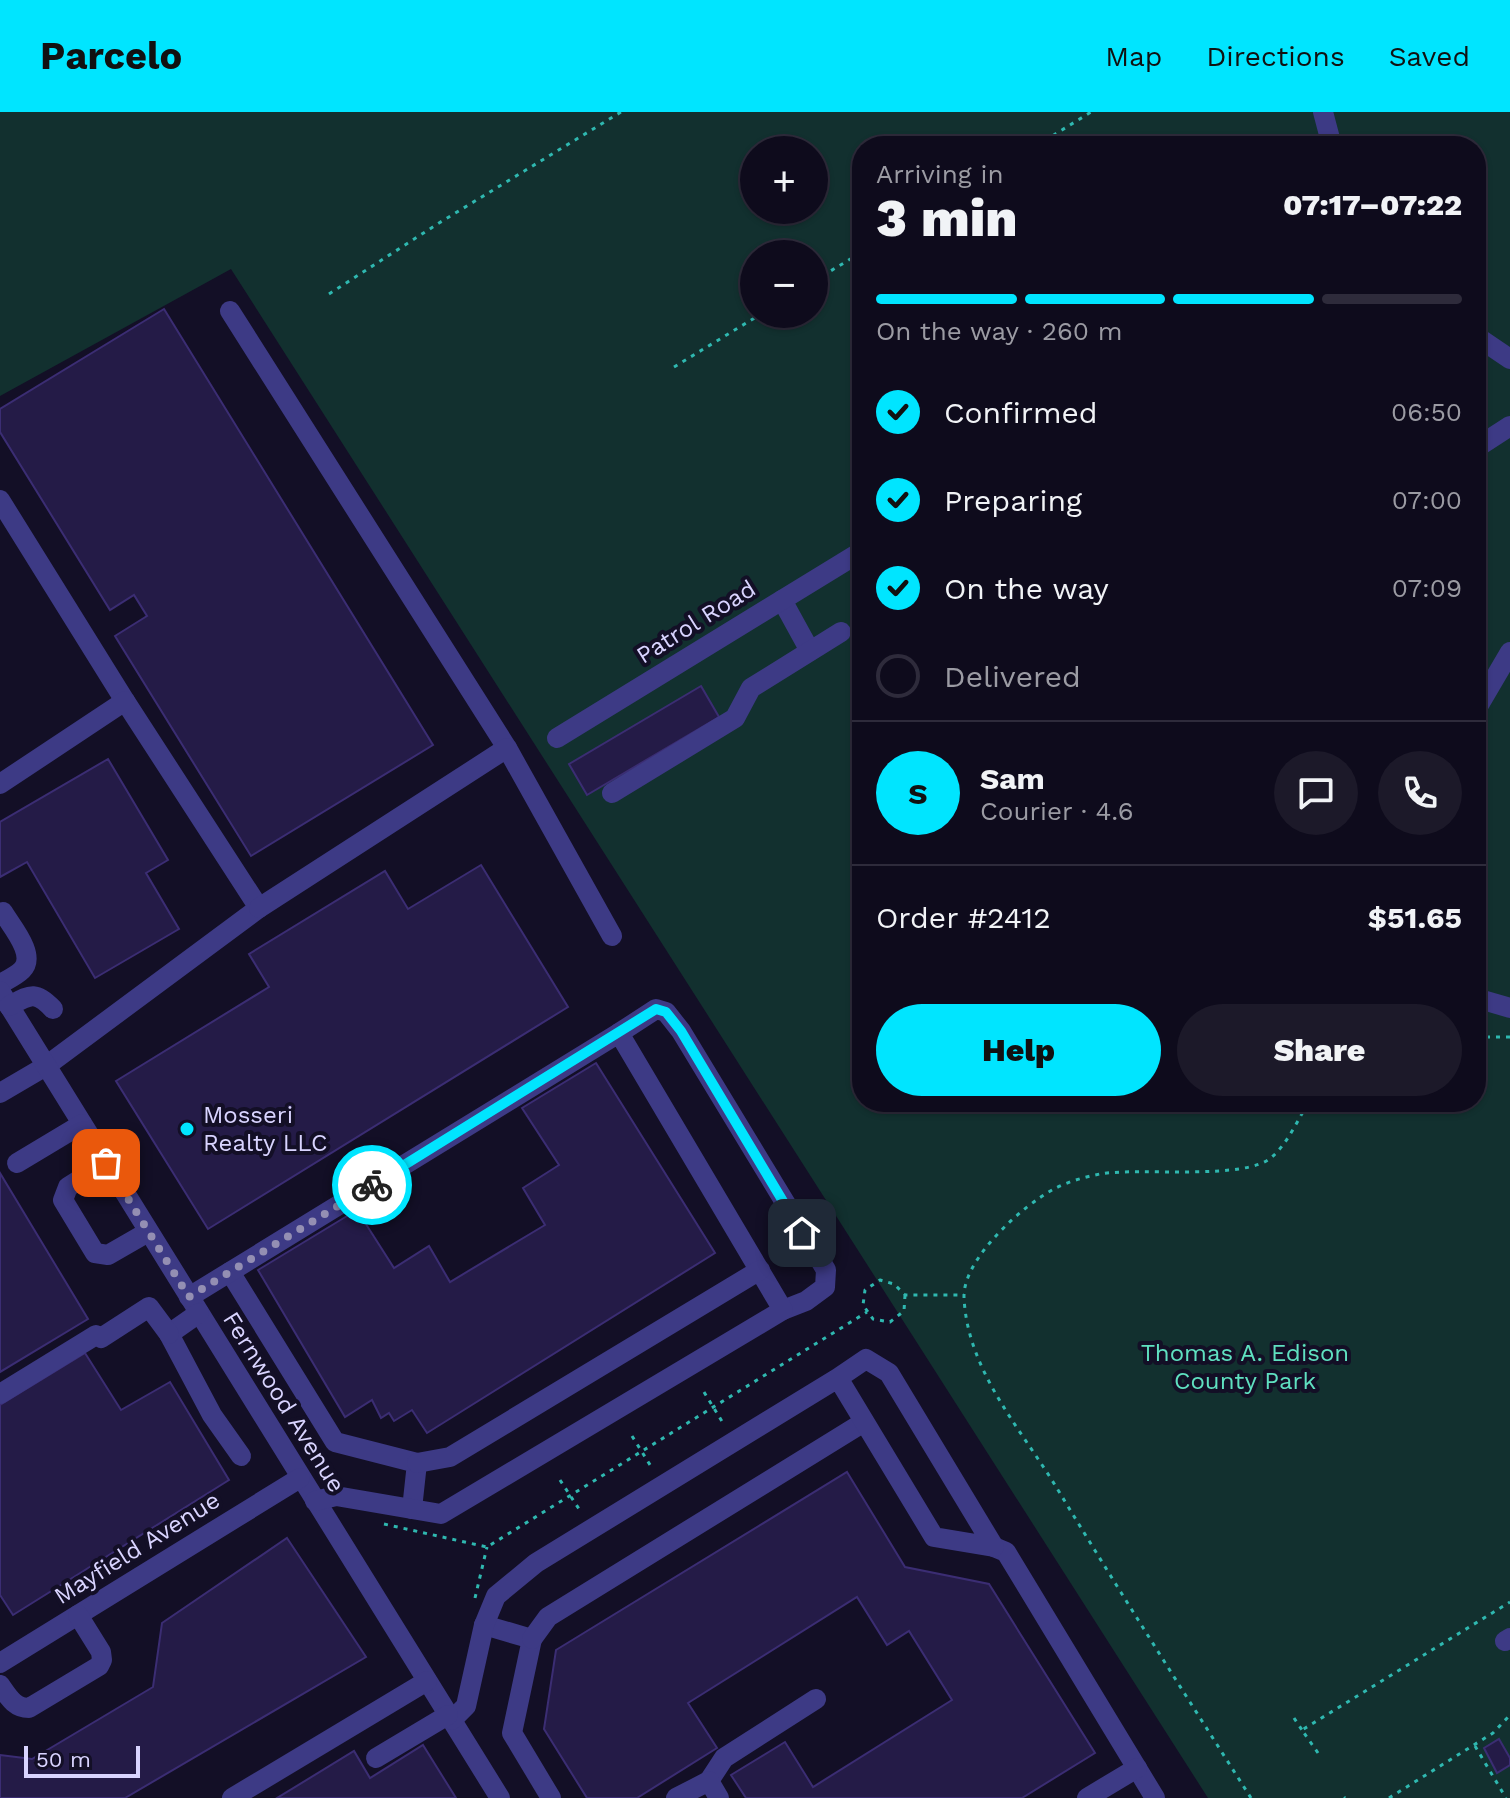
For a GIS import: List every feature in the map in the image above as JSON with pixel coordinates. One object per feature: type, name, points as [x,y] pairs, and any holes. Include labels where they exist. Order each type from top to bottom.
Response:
[{"type":"street","points":[[1323,112],[1329,136]]},
{"type":"street","points":[[230,311],[507,748],[612,936]]},
{"type":"street","points":[[1486,343],[1510,359]]},
{"type":"street","points":[[1486,442],[1510,426]]},
{"type":"street","points":[[0,500],[259,908]]},
{"type":"street","name":"Patrol Road","points":[[557,738],[782,600],[852,563]]},
{"type":"street","points":[[782,600],[810,651]]},
{"type":"street","points":[[612,793],[735,718],[751,688],[841,632]]},
{"type":"street","points":[[1486,695],[1507,662]]},
{"type":"street","points":[[0,784],[125,701]]},
{"type":"street","points":[[0,1093],[46,1066],[259,908],[507,748]]},
{"type":"street","points":[[0,984],[24,969],[27,961],[27,952],[3,912]]},
{"type":"street","points":[[4,999],[31,995],[42,997],[53,1009]]},
{"type":"street","name":"Fernwood Avenue","points":[[4,999],[500,1798]]},
{"type":"street","points":[[1486,1001],[1510,1008]]},
{"type":"street","points":[[169,1334],[194,1305],[230,1272],[656,1009],[666,1012],[681,1031],[826,1270],[825,1287],[441,1514],[336,1496],[315,1501]]},
{"type":"street","points":[[619,1033],[783,1310]]},
{"type":"street","points":[[17,1163],[82,1124]]},
{"type":"street","points":[[106,1163],[68,1187],[63,1200],[87,1240],[95,1253],[108,1255],[148,1232]]},
{"type":"street","points":[[230,1272],[335,1442],[417,1463],[450,1457],[760,1270]]},
{"type":"street","points":[[0,1394],[96,1335],[101,1338],[149,1307],[169,1334],[212,1415],[241,1456]]},
{"type":"street","points":[[376,1758],[466,1706],[484,1625],[496,1596],[536,1563],[866,1359],[889,1373],[994,1547]]},
{"type":"street","points":[[838,1378],[934,1537],[994,1547],[1006,1552],[1155,1798]]},
{"type":"street","points":[[551,1798],[512,1733],[532,1639],[548,1617],[864,1422]]},
{"type":"street","points":[[412,1509],[417,1463]]},
{"type":"street","name":"Mayfield Avenue","points":[[0,1663],[300,1478]]},
{"type":"street","points":[[0,1685],[12,1702],[21,1708],[29,1708],[99,1666],[101,1652],[78,1615]]},
{"type":"street","points":[[484,1625],[532,1639]]},
{"type":"street","points":[[232,1798],[427,1681]]},
{"type":"street","points":[[676,1798],[714,1790],[724,1758],[816,1699]]},
{"type":"street","points":[[1087,1798],[1137,1768]]},
{"type":"path","points":[[329,294],[621,112]]},
{"type":"path","points":[[1052,136],[1091,112]]},
{"type":"path","points":[[828,273],[852,258]]},
{"type":"path","points":[[674,367],[740,327]]},
{"type":"path","points":[[1486,1037],[1510,1037]]},
{"type":"path","points":[[1251,1798],[1149,1640],[1045,1468],[1000,1403],[974,1343],[964,1295],[970,1272],[987,1247],[1018,1214],[1056,1188],[1098,1174],[1123,1171],[1198,1172],[1261,1164],[1272,1158],[1303,1112]]},
{"type":"path","points":[[880,1280],[900,1288],[905,1295],[904,1311],[890,1322],[873,1319],[867,1312],[863,1298],[865,1290],[880,1280]]},
{"type":"path","points":[[905,1295],[964,1295]]},
{"type":"path","points":[[372,1521],[487,1547],[867,1312]]},
{"type":"path","points":[[704,1392],[723,1423]]},
{"type":"path","points":[[632,1436],[652,1468]]},
{"type":"path","points":[[560,1480],[581,1512]]},
{"type":"path","points":[[1302,1730],[1510,1602]]},
{"type":"path","points":[[1389,1798],[1503,1726],[1510,1715]]},
{"type":"path","points":[[1294,1718],[1318,1753]]},
{"type":"path","points":[[1474,1745],[1506,1798]]},
{"type":"green space","name":"Thomas A. Edison County Park","points":[[0,112],[1510,112],[1510,1798],[1208,1798],[231,269],[0,396]]},
{"type":"building","points":[[164,309],[433,745],[251,856],[115,636],[147,616],[134,595],[110,610],[0,432],[0,409]]},
{"type":"building","points":[[701,686],[719,717],[587,795],[569,764]]},
{"type":"building","points":[[108,759],[168,860],[146,873],[179,929],[95,978],[27,862],[0,877],[0,822]]},
{"type":"building","points":[[481,865],[568,1007],[208,1229],[116,1081],[269,987],[249,954],[385,871],[408,909]]},
{"type":"building","points":[[596,1063],[715,1253],[427,1433],[412,1410],[394,1421],[389,1413],[381,1418],[372,1400],[345,1417],[258,1270],[357,1210],[394,1268],[429,1246],[450,1282],[545,1225],[523,1188],[559,1165],[522,1108]]},
{"type":"building","points":[[0,1173],[88,1319],[0,1372]]},
{"type":"building","points":[[85,1353],[121,1410],[170,1382],[229,1480],[13,1615],[0,1595],[0,1405]]},
{"type":"building","points":[[847,1472],[905,1567],[989,1584],[1095,1753],[1022,1798],[746,1798],[731,1775],[785,1742],[813,1787],[952,1700],[909,1631],[887,1645],[857,1597],[688,1703],[717,1748],[637,1798],[587,1798],[544,1729],[556,1650]]},
{"type":"building","points":[[287,1538],[366,1657],[125,1798],[0,1798],[0,1755],[32,1759],[153,1687],[162,1623]]},
{"type":"building","points":[[1499,1739],[1510,1758],[1510,1765],[1497,1773],[1484,1748]]},
{"type":"building","points":[[423,1745],[456,1798],[277,1798],[354,1751],[370,1778]]},
{"type":"way so far","points":[[106,1163],[189,1297],[372,1185]]},
{"type":"place","name":"Mosseri Realty LLC","points":[[187,1129]]},
{"type":"route","points":[[372,1185],[656,1009],[666,1012],[681,1031],[802,1233]]}]
